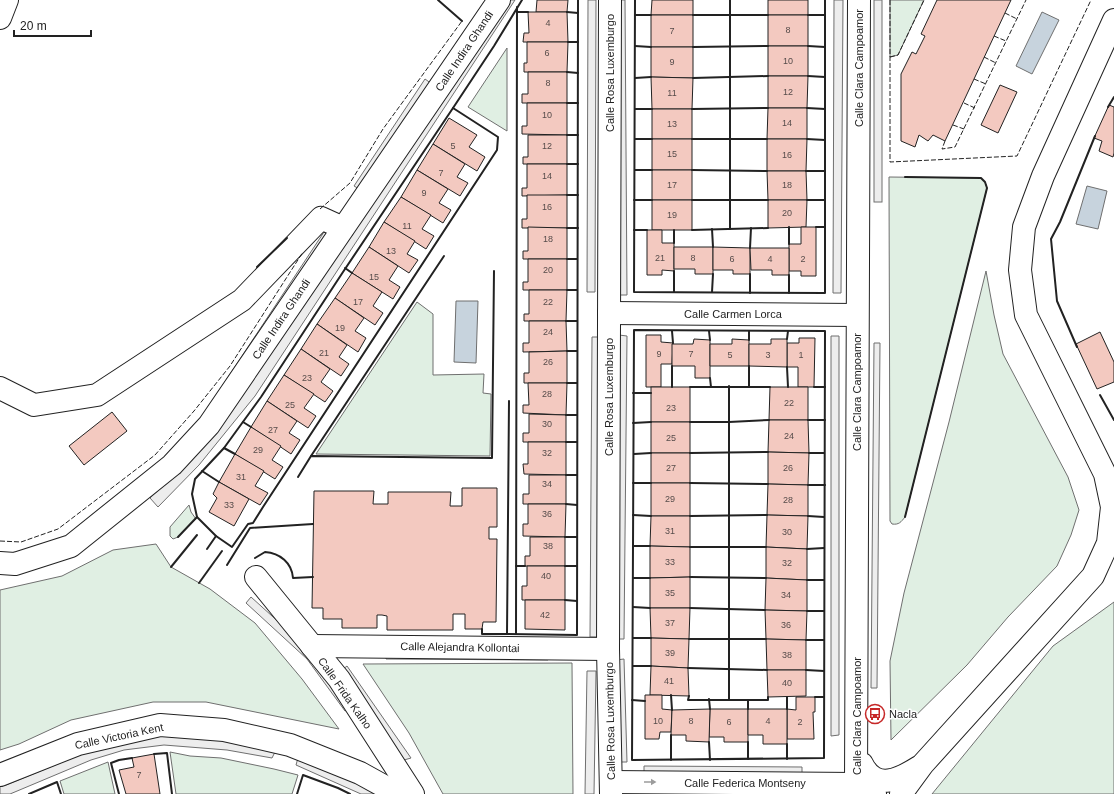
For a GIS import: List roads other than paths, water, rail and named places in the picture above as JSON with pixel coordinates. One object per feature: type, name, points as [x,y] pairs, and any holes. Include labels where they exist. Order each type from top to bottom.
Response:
[{"type":"street","points":[[0,18],[7,0]]},
{"type":"street","name":"Calle Rosa Luxemburgo","points":[[610,0],[608,649],[611,788]]},
{"type":"street","name":"Calle Clara Campoamor","points":[[849,789],[857,748],[858,0]]},
{"type":"street","name":"Calle Indira Ghandi","points":[[0,563],[15,564],[71,546],[172,465],[209,425],[343,228],[490,3]]},
{"type":"street","points":[[901,794],[923,764],[1093,576],[1108,543],[1112,508],[1105,474],[1026,315],[1020,270],[1024,227],[1037,190],[1114,20]]},
{"type":"street","points":[[0,388],[34,405],[97,395],[242,300],[321,218],[343,228]]},
{"type":"street","name":"Calle Carmen Lorca","points":[[609,313],[857,315]]},
{"type":"street","points":[[1093,576],[1114,570]]},
{"type":"street","name":"Calle Frida Kalho","points":[[256,577],[339,679],[413,794]]},
{"type":"street","name":"Calle Alejandra Kollontai","points":[[312,646],[608,649]]},
{"type":"street","name":"Calle Victoria Kent","points":[[0,775],[78,744],[160,725],[224,730],[290,745],[360,773],[398,794]]},
{"type":"street","points":[[857,748],[863,766],[872,778],[886,782],[902,777],[923,764]]},
{"type":"street","name":"Calle Federica Montseny","points":[[611,788],[849,789]]},
{"type":"place","name":"Nacla","points":[[875,714]]}]
